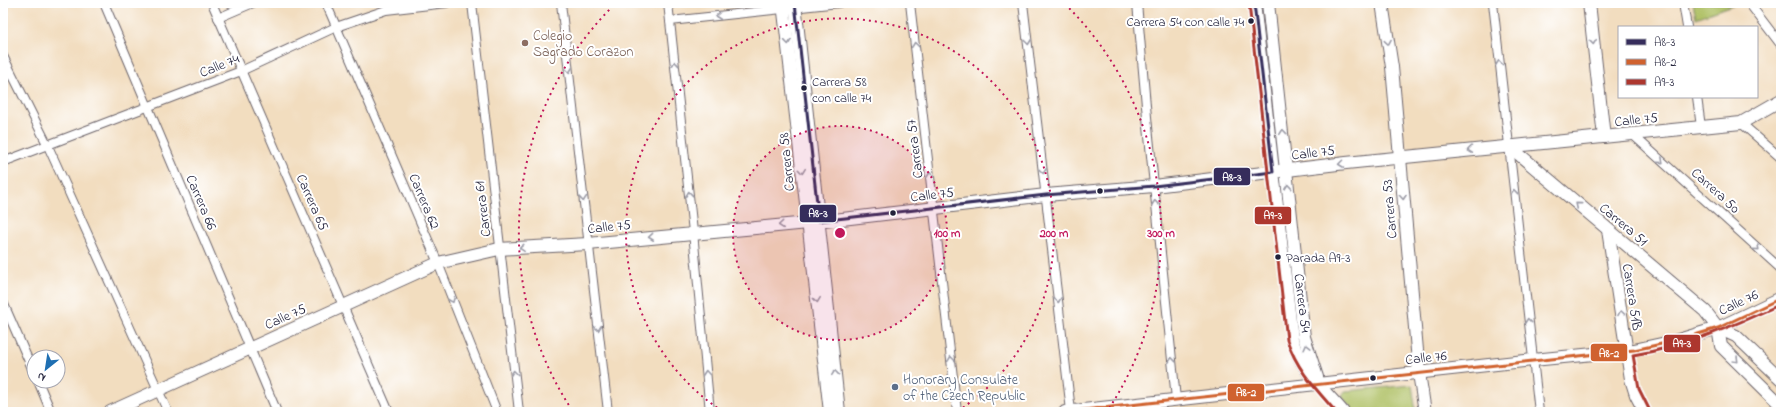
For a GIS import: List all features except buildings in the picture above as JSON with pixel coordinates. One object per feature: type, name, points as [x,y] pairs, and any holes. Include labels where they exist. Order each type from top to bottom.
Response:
[{"type":"street","name":"Carrera 66","points":[[104,3],[277,412]]},
{"type":"street","name":"Carrera 65","points":[[212,3],[389,412]]},
{"type":"street","points":[[218,18],[253,3]]},
{"type":"street","name":"Carrera 62","points":[[326,3],[438,264],[497,412]]},
{"type":"street","name":"Calle 74","points":[[3,162],[241,71],[385,6],[447,3]]},
{"type":"street","name":"Carrera 61","points":[[472,3],[499,249],[519,412]]},
{"type":"street","points":[[561,3],[608,412]]},
{"type":"street","points":[[668,3],[693,232],[710,412]]},
{"type":"street","points":[[670,21],[789,6],[839,3]]},
{"type":"street","name":"Carrera 57","points":[[910,3],[957,412]]},
{"type":"street","points":[[1023,3],[1046,195],[1068,412]]},
{"type":"street","points":[[1137,3],[1176,399]]},
{"type":"street","name":"Carrera 54","points":[[1254,3],[1292,339],[1296,354],[1303,366],[1341,409]]},
{"type":"street","name":"Carrera 54","points":[[1268,3],[1304,337],[1319,384]]},
{"type":"street","name":"Carrera 53","points":[[1382,3],[1392,67],[1419,373],[1425,412]]},
{"type":"street","points":[[1493,3],[1539,412]]},
{"type":"street","points":[[1589,3],[1604,137]]},
{"type":"street","points":[[1683,3],[1687,26]]},
{"type":"street","points":[[1750,3],[1781,45]]},
{"type":"street","name":"Carrera 58","points":[[789,6],[827,343],[830,412]]},
{"type":"street","points":[[3,56],[48,146],[109,280],[139,352],[159,390],[168,412]]},
{"type":"street","points":[[1260,58],[1274,56]]},
{"type":"street","points":[[1697,98],[1701,127]]},
{"type":"street","name":"Calle 75","points":[[110,412],[438,264],[499,249],[588,244],[693,232],[814,222],[1046,195],[1154,186],[1509,146],[1742,123],[1781,100]]},
{"type":"street","points":[[1742,123],[1781,158]]},
{"type":"street","name":"Carrera 50","points":[[1632,134],[1781,269]]},
{"type":"street","points":[[1530,165],[1529,155],[1531,150],[1539,144]]},
{"type":"street","name":"Carrera 51","points":[[1509,146],[1705,312],[1718,328],[1736,336],[1781,379]]},
{"type":"street","name":"Carrera 51B","points":[[1608,230],[1631,379],[1636,395],[1645,412]]},
{"type":"street","points":[[1612,256],[1620,249],[1626,248],[1632,251]]},
{"type":"street","points":[[1283,270],[1297,268]]},
{"type":"street","name":"Calle 76","points":[[1068,412],[1533,360],[1627,351],[1675,341],[1718,328],[1781,298]]},
{"type":"street","points":[[3,302],[26,355]]},
{"type":"street","name":"Carrera 51","points":[[1718,328],[1721,346],[1779,400]]},
{"type":"street","name":"Carrera 58","points":[[827,343],[840,412]]},
{"type":"street","points":[[1300,386],[1341,409]]},
{"type":"street","points":[[41,389],[51,412]]},
{"type":"green space","points":[[1693,3],[1738,3],[1696,18]]},
{"type":"green space","points":[[1412,385],[1416,412],[1355,412],[1342,397],[1345,391]]},
{"type":"transit line","name":"A8-3","points":[[795,3],[819,221],[1046,195],[1154,186],[1273,172],[1254,3]]},
{"type":"transit line","name":"A9-3","points":[[1249,4],[1287,340],[1291,351],[1302,370],[1314,387],[1336,412]]},
{"type":"transit line","name":"A8-2","points":[[1065,412],[1634,350],[1675,341],[1718,328],[1781,298]]},
{"type":"transit line","name":"A9-3","points":[[1649,409],[1639,389],[1633,355],[1671,347],[1708,335],[1781,304]]},
{"type":"place","name":"Carrera 54 con calle 74","points":[[1251,21]]},
{"type":"place","name":"Colegio Sagrado Corazon","points":[[525,43]]},
{"type":"place","name":"Carrera 58 con calle 74","points":[[804,88]]},
{"type":"place","name":"Parada A9-3","points":[[1278,257]]},
{"type":"place","name":"Honorary Consulate of the Czech Republic","points":[[895,387]]}]
